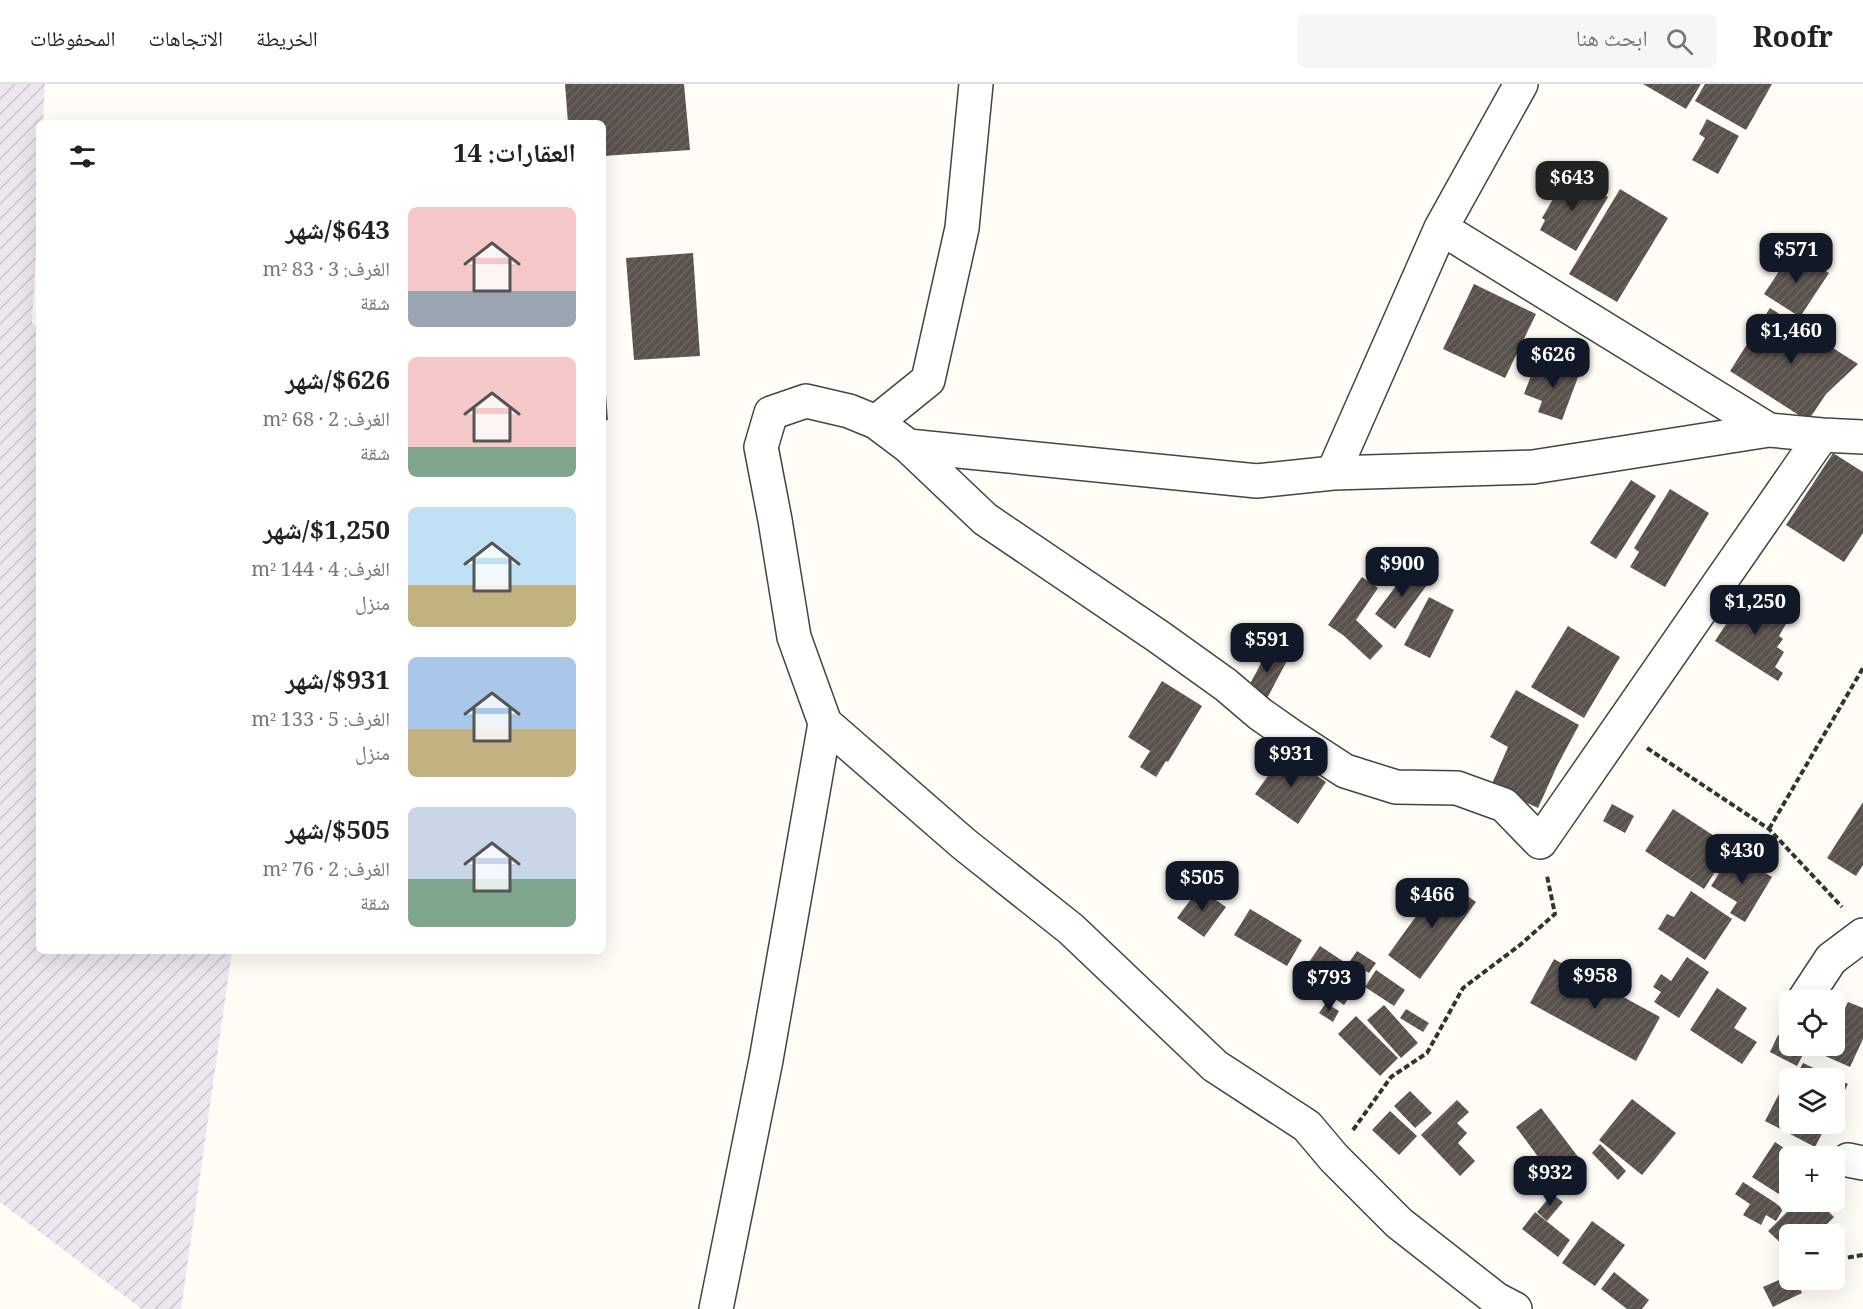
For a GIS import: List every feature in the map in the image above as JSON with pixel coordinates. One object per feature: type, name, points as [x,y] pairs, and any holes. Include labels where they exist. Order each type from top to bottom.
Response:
[{"type":"street","points":[[876,422],[928,380],[962,228],[976,84]]},
{"type":"street","points":[[1333,473],[1441,228],[1521,84]]},
{"type":"street","points":[[1441,228],[1769,430]]},
{"type":"street","points":[[1515,1309],[1496,1299],[1399,1223],[1334,1158],[1307,1126],[1215,1066],[1071,929],[964,844],[825,723],[794,637],[761,447],[771,413],[806,401],[849,411],[876,422],[909,446],[985,519],[1159,638],[1226,685],[1260,714],[1345,771],[1396,787],[1457,788],[1504,805],[1540,842],[1822,435]]},
{"type":"street","points":[[909,446],[1257,481],[1333,473],[1533,467],[1769,430],[1863,437]]},
{"type":"street","points":[[716,1309],[766,1060],[825,723]]},
{"type":"street","points":[[1811,990],[1855,924]]},
{"type":"path","points":[[1769,829],[1863,668]]},
{"type":"path","points":[[1619,730],[1769,829],[1855,924]]},
{"type":"path","points":[[1334,1158],[1391,1077],[1427,1053],[1463,988],[1520,945],[1555,914],[1540,842]]},
{"type":"path","points":[[1845,1258],[1863,1256]]},
{"type":"shaded area","points":[[0,84],[45,84],[43,120],[36,120],[36,250],[32,323],[36,326],[36,954],[232,954],[181,1309],[142,1309],[0,1202]]},
{"type":"building","points":[[565,84],[684,84],[690,150],[606,156],[606,120],[568,120]]},
{"type":"building","points":[[1643,84],[1701,84],[1686,109]]},
{"type":"building","points":[[1705,84],[1772,84],[1746,130],[1695,101]]},
{"type":"building","points":[[1707,119],[1739,136],[1718,174],[1692,160],[1705,138],[1699,134]]},
{"type":"building","points":[[1562,174],[1576,182],[1578,179],[1608,197],[1576,251],[1540,230],[1545,220],[1542,218],[1556,194],[1552,192]]},
{"type":"building","points":[[1620,189],[1668,218],[1617,302],[1569,274]]},
{"type":"building","points":[[1793,250],[1829,273],[1800,317],[1764,294]]},
{"type":"building","points":[[693,253],[700,356],[634,360],[626,258]]},
{"type":"building","points":[[1474,284],[1536,314],[1505,378],[1443,349]]},
{"type":"building","points":[[1770,308],[1858,364],[1826,394],[1808,421],[1730,371]]},
{"type":"building","points":[[1564,362],[1581,369],[1562,420],[1538,412],[1542,401],[1524,394],[1535,365],[1559,374]]},
{"type":"building","points":[[606,394],[608,420],[606,420]]},
{"type":"building","points":[[1833,453],[1863,472],[1863,533],[1844,562],[1786,525]]},
{"type":"building","points":[[1631,480],[1656,496],[1616,559],[1590,543]]},
{"type":"building","points":[[1670,489],[1709,513],[1665,587],[1630,567],[1639,552],[1634,548]]},
{"type":"building","points":[[1410,567],[1429,582],[1395,629],[1375,614]]},
{"type":"building","points":[[1362,577],[1378,588],[1356,620],[1383,646],[1370,660],[1343,635],[1328,625]]},
{"type":"building","points":[[1745,595],[1787,622],[1779,636],[1783,639],[1777,647],[1784,652],[1775,667],[1783,673],[1778,681],[1715,641]]},
{"type":"building","points":[[1429,597],[1454,610],[1430,658],[1404,645]]},
{"type":"building","points":[[1568,626],[1620,657],[1584,718],[1531,687]]},
{"type":"building","points":[[1271,645],[1290,655],[1264,704],[1245,693]]},
{"type":"building","points":[[1162,681],[1202,706],[1168,762],[1166,761],[1156,777],[1140,767],[1150,751],[1128,737]]},
{"type":"building","points":[[1516,690],[1579,725],[1538,808],[1491,786],[1508,747],[1490,737]]},
{"type":"building","points":[[1284,753],[1326,782],[1298,824],[1255,794]]},
{"type":"building","points":[[1863,802],[1863,865],[1856,876],[1827,858]]},
{"type":"building","points":[[1612,804],[1634,816],[1625,833],[1603,821]]},
{"type":"building","points":[[1673,809],[1731,847],[1704,889],[1645,851]]},
{"type":"building","points":[[1732,853],[1772,877],[1745,922],[1730,913],[1737,902],[1711,886]]},
{"type":"building","points":[[1443,879],[1476,902],[1420,979],[1388,955]]},
{"type":"building","points":[[1199,888],[1226,907],[1204,937],[1177,918]]},
{"type":"building","points":[[1691,891],[1732,919],[1705,960],[1658,929],[1667,914],[1674,917]]},
{"type":"building","points":[[1250,909],[1302,940],[1287,966],[1234,935]]},
{"type":"building","points":[[1320,946],[1364,975],[1344,1005],[1300,975]]},
{"type":"building","points":[[1357,951],[1376,963],[1369,973],[1350,961]]},
{"type":"building","points":[[1687,957],[1709,972],[1679,1018],[1654,1002],[1661,992],[1653,987],[1661,974],[1671,981]]},
{"type":"building","points":[[1554,959],[1660,1017],[1636,1061],[1530,1003]]},
{"type":"building","points":[[1376,970],[1405,990],[1394,1006],[1365,987]]},
{"type":"building","points":[[1717,988],[1747,1008],[1734,1028],[1757,1042],[1742,1064],[1690,1030]]},
{"type":"building","points":[[1848,1002],[1863,1008],[1863,1039],[1850,1067],[1825,1056],[1845,1056],[1845,1008]]},
{"type":"building","points":[[1326,1003],[1339,1011],[1333,1022],[1319,1013]]},
{"type":"building","points":[[1384,1005],[1418,1043],[1401,1058],[1367,1020]]},
{"type":"building","points":[[1406,1009],[1429,1023],[1423,1032],[1400,1018]]},
{"type":"building","points":[[1356,1016],[1398,1058],[1380,1076],[1338,1034]]},
{"type":"building","points":[[1778,1035],[1779,1056],[1802,1056],[1797,1066],[1770,1052]]},
{"type":"building","points":[[1803,1063],[1814,1068],[1800,1068]]},
{"type":"building","points":[[1410,1091],[1432,1113],[1415,1128],[1394,1106]]},
{"type":"building","points":[[1779,1094],[1779,1128],[1765,1121]]},
{"type":"building","points":[[1632,1099],[1676,1133],[1642,1175],[1599,1140]]},
{"type":"building","points":[[1457,1100],[1469,1112],[1457,1123],[1467,1133],[1458,1143],[1475,1161],[1460,1176],[1421,1135]]},
{"type":"building","points":[[1541,1108],[1579,1158],[1553,1177],[1516,1127]]},
{"type":"building","points":[[1390,1111],[1417,1136],[1399,1155],[1372,1130]]},
{"type":"building","points":[[1790,1134],[1822,1134],[1816,1146]]},
{"type":"building","points":[[1775,1142],[1781,1146],[1779,1146],[1779,1194],[1752,1177]]},
{"type":"building","points":[[1600,1144],[1626,1171],[1618,1180],[1592,1153]]},
{"type":"building","points":[[1743,1182],[1779,1206],[1779,1212],[1781,1212],[1776,1221],[1766,1215],[1761,1225],[1743,1215],[1750,1204],[1735,1194]]},
{"type":"building","points":[[1552,1194],[1563,1202],[1547,1221],[1537,1212]]},
{"type":"building","points":[[1535,1212],[1570,1240],[1558,1257],[1522,1229]]},
{"type":"building","points":[[1787,1212],[1829,1212],[1834,1217],[1827,1224],[1779,1224],[1779,1242],[1768,1231]]},
{"type":"building","points":[[1592,1221],[1625,1245],[1595,1286],[1562,1263]]},
{"type":"building","points":[[1614,1272],[1649,1300],[1642,1309],[1627,1309],[1601,1289]]},
{"type":"building","points":[[1779,1280],[1779,1290],[1801,1290],[1802,1293],[1773,1307],[1763,1287]]}]
